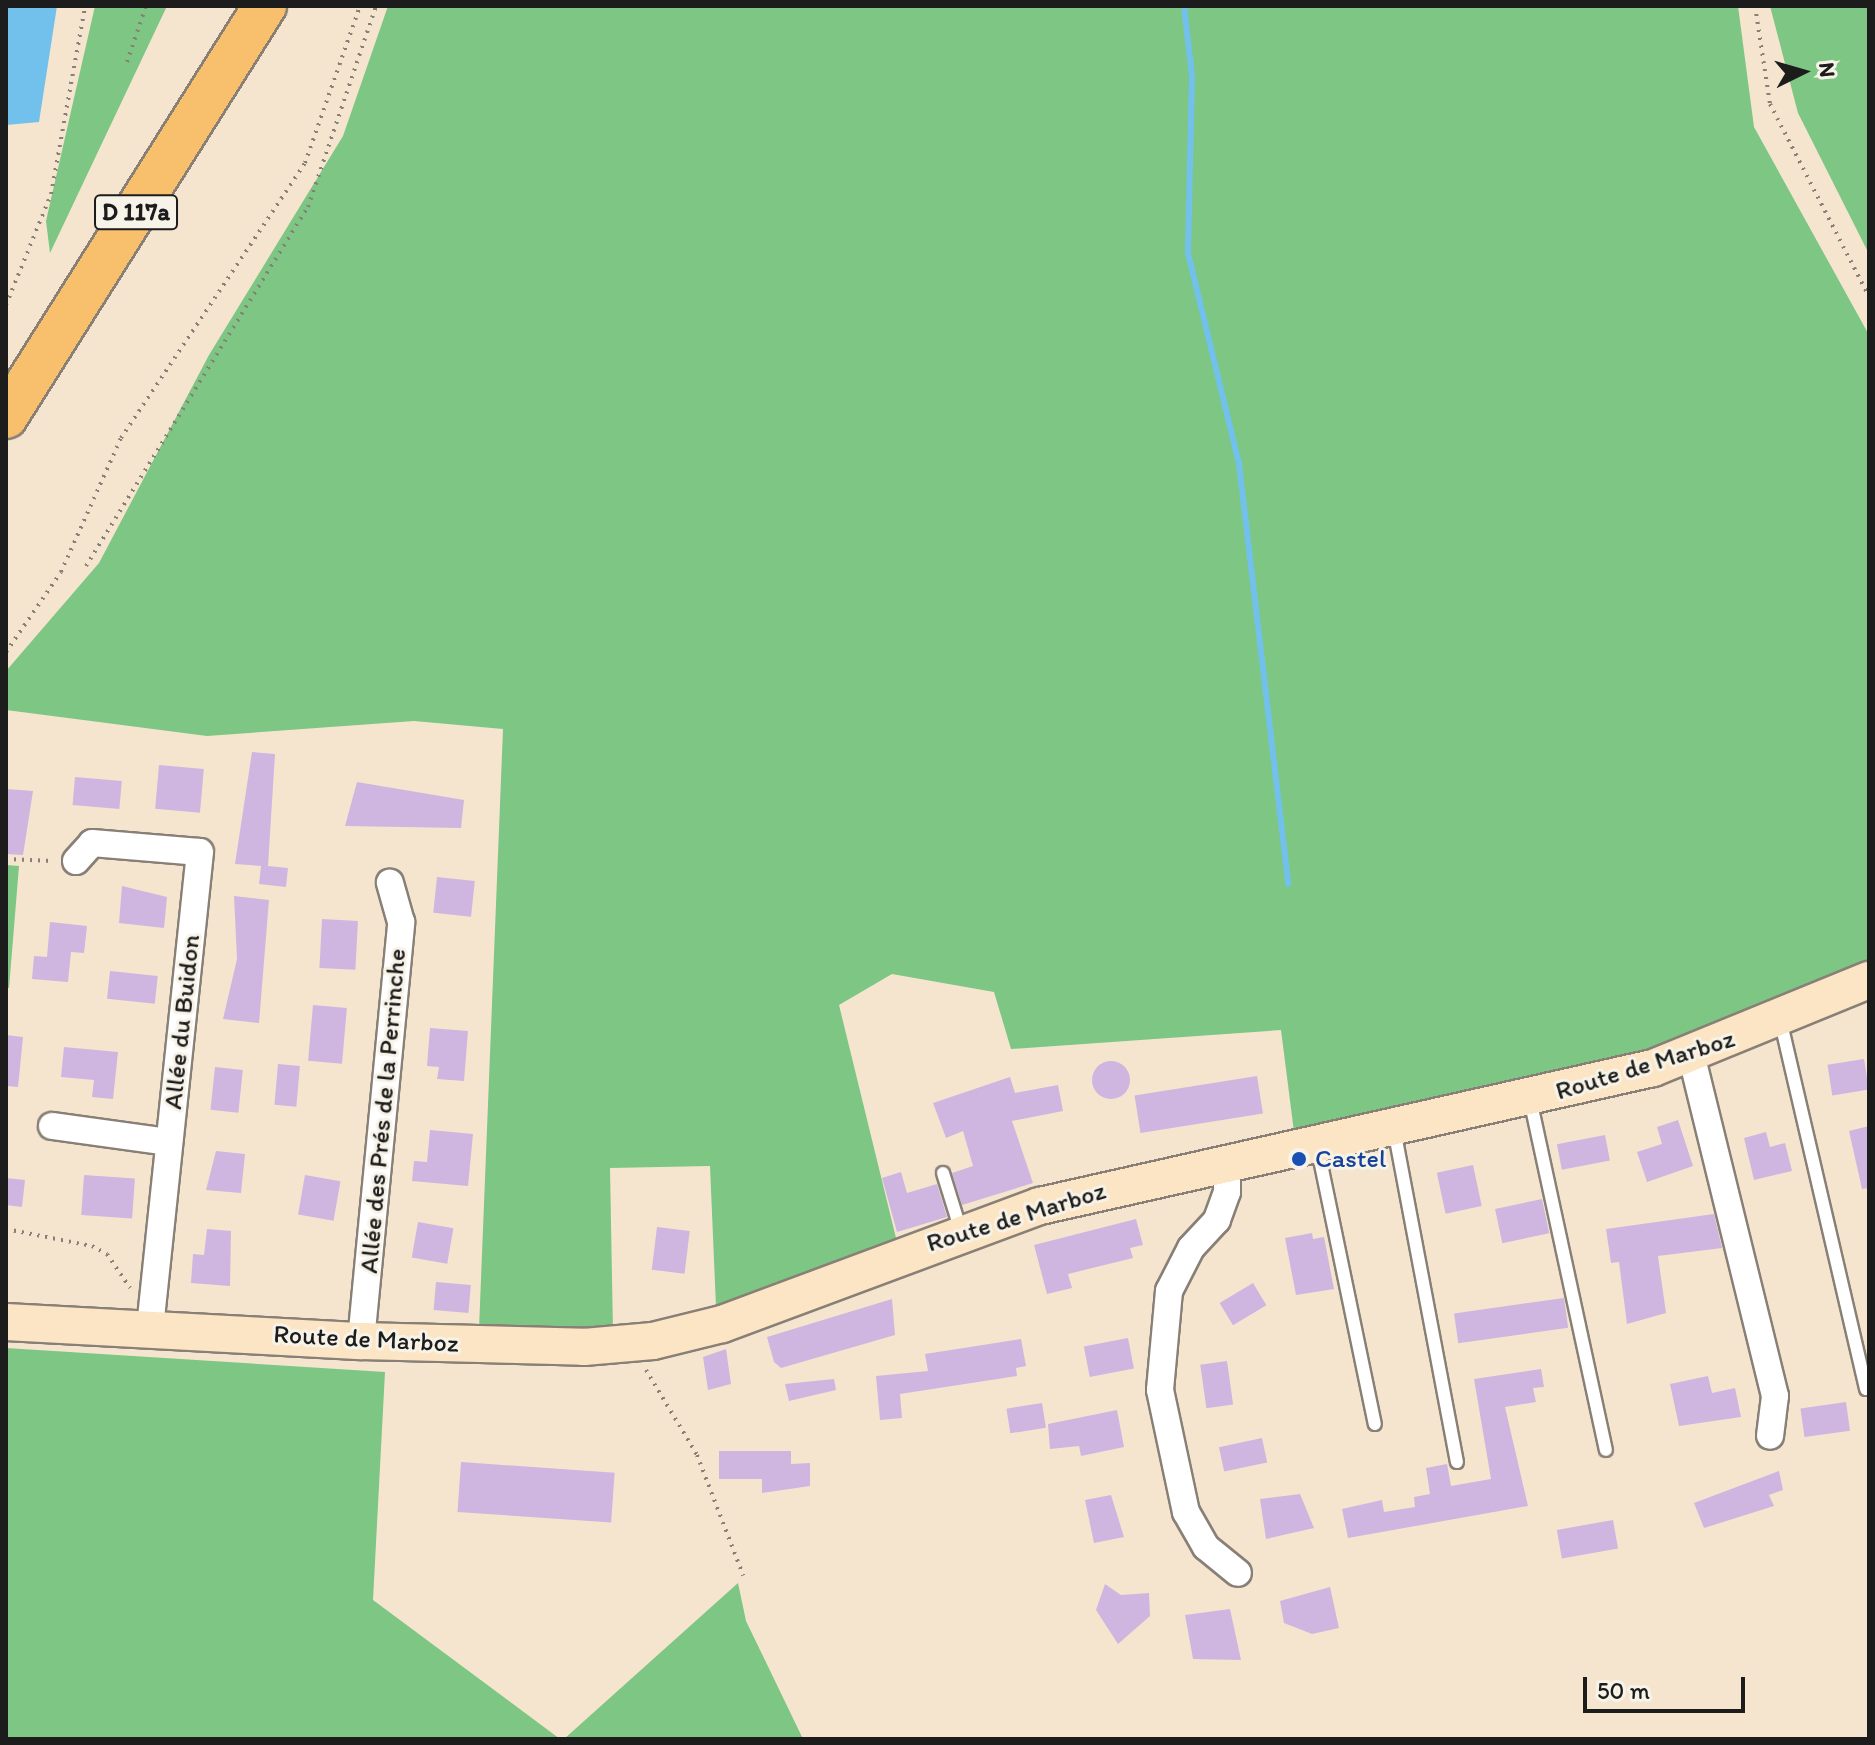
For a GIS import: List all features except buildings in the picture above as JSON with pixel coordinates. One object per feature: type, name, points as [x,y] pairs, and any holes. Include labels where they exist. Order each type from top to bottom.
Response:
[{"type":"main road","name":"D 117a","points":[[6,417],[265,6]]},
{"type":"main road","name":"Route de Marboz","points":[[6,1304],[361,1341],[630,1344],[722,1324],[961,1231],[1227,1161],[1530,1099],[1691,1054],[1869,980]]},
{"type":"main road","name":"Route de Marboz","points":[[6,1322],[151,1318]]},
{"type":"street","name":"Allée du Buidon","points":[[76,861],[92,843],[200,852],[151,1318]]},
{"type":"street","name":"Allée des Prés de la Perrinche","points":[[361,1341],[401,922],[390,883]]},
{"type":"street","points":[[1691,1054],[1775,1396],[1770,1436]]},
{"type":"street","points":[[52,1126],[169,1142]]},
{"type":"street","points":[[1227,1161],[1227,1192],[1217,1220],[1191,1248],[1169,1291],[1160,1390],[1186,1512],[1206,1547],[1238,1573]]},
{"type":"lane","points":[[1780,1019],[1866,1389]]},
{"type":"lane","points":[[1530,1099],[1606,1450]]},
{"type":"lane","points":[[1393,1126],[1457,1462]]},
{"type":"lane","points":[[1317,1142],[1375,1424]]},
{"type":"lane","points":[[943,1173],[961,1231]]},
{"type":"path","points":[[6,305],[51,194],[85,6]]},
{"type":"path","points":[[127,62],[146,6]]},
{"type":"path","points":[[6,652],[61,572],[121,438],[305,163],[360,6]]},
{"type":"path","points":[[86,566],[308,207],[376,6]]},
{"type":"path","points":[[1755,6],[1770,104],[1869,297]]},
{"type":"path","points":[[6,859],[76,861]]},
{"type":"path","points":[[6,1229],[107,1254],[133,1303],[151,1318]]},
{"type":"path","points":[[630,1344],[697,1455],[743,1575]]},
{"type":"green space","points":[[95,6],[167,6],[50,253],[46,221]]},
{"type":"green space","points":[[388,6],[1738,6],[1754,127],[1869,335],[1869,965],[1632,1057],[1294,1132],[1281,1030],[1011,1049],[994,992],[892,974],[839,1005],[896,1238],[716,1307],[710,1166],[610,1168],[613,1332],[479,1329],[503,729],[414,721],[207,736],[6,710],[6,671],[99,563],[209,355],[343,136]]},
{"type":"green space","points":[[1770,6],[1869,6],[1869,254],[1798,113]]},
{"type":"green space","points":[[6,865],[19,866],[9,988],[6,987]]},
{"type":"green space","points":[[6,1348],[385,1372],[373,1600],[560,1739],[6,1739]]},
{"type":"green space","points":[[738,1583],[746,1621],[803,1739],[564,1739]]},
{"type":"water","points":[[6,6],[57,6],[39,122],[6,125]]},
{"type":"waterway","points":[[1184,6],[1192,76],[1188,253],[1239,464],[1288,884]]},
{"type":"place","name":"Castel","points":[[1299,1159]]}]
